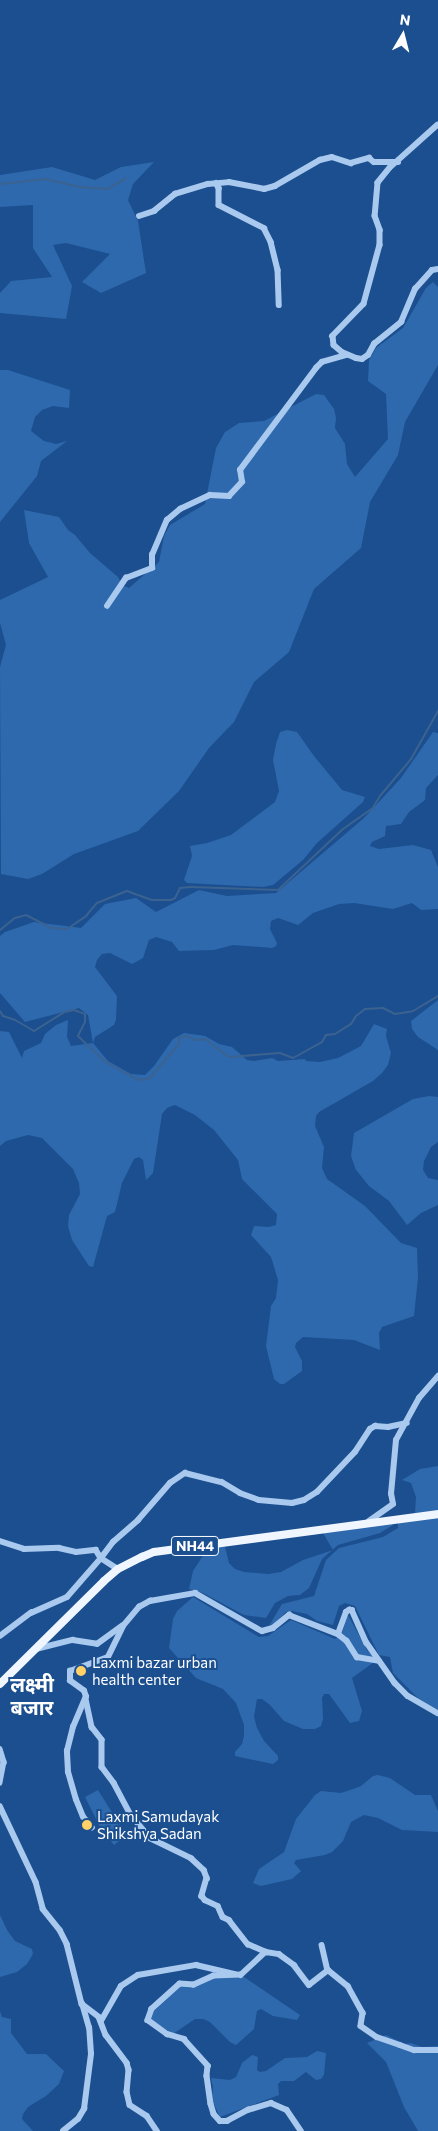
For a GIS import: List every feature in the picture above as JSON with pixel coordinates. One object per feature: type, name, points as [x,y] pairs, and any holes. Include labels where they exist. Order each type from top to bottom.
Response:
[{"type":"main road","name":"NH44","points":[[0,1684],[118,1569],[154,1552],[362,1526],[438,1514]]},
{"type":"street","points":[[438,125],[378,183],[375,216],[380,230],[380,245],[364,304],[332,340],[342,352],[348,355],[362,359],[368,355],[374,344],[401,322],[415,289],[432,270],[438,269]]},
{"type":"street","points":[[139,216],[154,211],[182,191],[229,182],[264,189],[276,186],[320,160],[332,156],[351,163],[368,158],[374,162],[398,162]]},
{"type":"street","points":[[216,184],[219,188],[219,204],[264,228],[271,242],[278,270],[279,304]]},
{"type":"street","points":[[107,606],[126,578],[152,568],[152,555],[167,520],[180,508],[210,495],[229,496],[242,482],[240,470],[316,368],[322,362],[348,355]]},
{"type":"street","points":[[362,1526],[393,1504],[394,1499],[391,1494],[396,1440],[400,1428],[407,1423],[419,1398],[438,1376]]},
{"type":"street","points":[[0,1636],[31,1613],[67,1597],[101,1558],[112,1542],[138,1520],[170,1482],[185,1473],[222,1482],[240,1493],[259,1500],[292,1503],[304,1500],[317,1492],[355,1452],[370,1429],[375,1426],[388,1427],[407,1423]]},
{"type":"street","points":[[0,1541],[24,1549],[59,1548],[76,1552],[96,1550],[101,1558],[118,1569]]},
{"type":"street","points":[[328,1970],[309,1984],[294,1965],[278,1954],[266,1952],[248,1944],[229,1920],[223,1917],[218,1906],[202,1896],[207,1878],[200,1865],[150,1838],[131,1815],[114,1783],[102,1768],[102,1740],[92,1727],[84,1692],[70,1681],[70,1671],[108,1657],[123,1626],[139,1607],[150,1601],[195,1593],[262,1631],[273,1628],[289,1615],[338,1634],[347,1641],[357,1658],[379,1661]]},
{"type":"street","points":[[338,1634],[346,1612],[352,1610],[367,1643],[395,1683],[408,1696],[438,1713]]},
{"type":"street","points":[[36,1649],[73,1640],[97,1644],[123,1626]]},
{"type":"street","points":[[86,1697],[73,1727],[67,1752],[72,1787],[83,1817],[92,1828]]},
{"type":"street","points":[[0,1749],[4,1762],[0,1783]]},
{"type":"street","points":[[0,1806],[36,1882],[43,1910],[60,1930],[67,1944],[89,2028],[91,2054],[84,2109],[78,2119],[63,2131]]},
{"type":"street","points":[[322,1945],[328,1970],[348,1986],[363,2013],[362,2026],[377,2037],[414,2050],[438,2050]]},
{"type":"street","points":[[266,1952],[241,1976],[214,1976],[194,1985],[180,1984],[152,2009],[148,2020],[167,2034],[184,2039],[208,2066],[207,2076],[211,2104],[214,2114],[220,2121],[227,2121],[248,2110],[271,2103],[287,2110],[301,2131]]},
{"type":"street","points":[[101,2021],[121,1986],[138,1975],[196,1964],[241,1976]]},
{"type":"street","points":[[82,2004],[101,2021],[106,2035],[129,2068],[127,2092],[130,2106],[147,2116],[157,2131]]},
{"type":"shaded area","points":[[154,162],[133,184],[128,200],[138,221],[146,273],[101,293],[82,282],[110,254],[66,243],[53,245],[72,286],[66,319],[0,313],[0,293],[11,281],[52,277],[33,248],[33,205],[0,207],[0,175],[52,167],[95,180],[121,167]]},
{"type":"shaded area","points":[[433,282],[438,287],[438,365],[405,422],[398,455],[370,502],[361,548],[314,589],[289,652],[254,682],[234,722],[209,748],[179,791],[138,831],[74,854],[42,874],[28,879],[1,874],[0,667],[6,645],[0,623],[0,600],[48,577],[29,543],[24,510],[59,517],[68,530],[75,535],[90,553],[118,577],[122,585],[129,588],[159,562],[164,536],[170,525],[205,504],[216,448],[225,432],[239,423],[264,421],[316,394],[324,395],[334,409],[336,418],[335,428],[345,444],[347,464],[355,477],[388,439],[386,394],[368,381],[369,360],[376,348],[403,328],[426,288]]},
{"type":"shaded area","points":[[0,370],[8,370],[70,390],[69,408],[53,406],[42,410],[35,417],[31,431],[44,441],[56,444],[67,441],[41,461],[37,476],[0,522]]},
{"type":"shaded area","points":[[287,730],[297,732],[342,790],[365,797],[363,802],[317,843],[303,860],[273,885],[263,887],[187,883],[184,880],[192,856],[190,846],[207,843],[231,835],[275,802],[279,791],[273,760],[280,732]]},
{"type":"shaded area","points":[[433,732],[438,733],[438,775],[426,788],[425,800],[409,812],[401,824],[386,826],[385,836],[372,842],[370,846],[379,849],[413,845],[431,850],[438,867],[438,909],[421,910],[412,903],[393,909],[354,903],[339,904],[313,913],[298,925],[278,918],[271,921],[270,929],[277,943],[272,948],[233,945],[214,950],[179,951],[172,942],[156,937],[149,940],[143,958],[132,964],[110,953],[102,954],[97,960],[95,967],[117,996],[116,1020],[114,1025],[95,1037],[93,1043],[88,1015],[79,1008],[25,1022],[0,993],[0,936],[5,932],[34,922],[81,928],[105,904],[136,898],[156,912],[199,890],[227,896],[276,893],[364,818],[401,778]]},
{"type":"shaded area","points":[[438,1000],[438,1050],[418,1037],[412,1029],[411,1021]]},
{"type":"shaded area","points":[[68,1020],[67,1037],[71,1046],[93,1043],[108,1061],[131,1074],[145,1075],[154,1066],[173,1039],[184,1033],[205,1036],[219,1044],[232,1047],[247,1060],[254,1061],[272,1058],[278,1061],[305,1059],[306,1061],[320,1062],[338,1058],[361,1046],[374,1024],[387,1029],[386,1036],[391,1053],[388,1065],[373,1081],[319,1112],[316,1116],[315,1126],[324,1147],[322,1168],[327,1179],[365,1206],[401,1243],[417,1248],[418,1278],[414,1316],[382,1327],[379,1333],[380,1350],[354,1340],[303,1337],[296,1343],[295,1347],[302,1361],[302,1371],[284,1384],[280,1384],[274,1379],[266,1346],[271,1306],[276,1298],[278,1280],[271,1257],[251,1235],[254,1226],[269,1227],[276,1225],[277,1214],[242,1179],[238,1160],[214,1130],[195,1115],[175,1105],[167,1108],[162,1114],[153,1173],[146,1180],[143,1160],[139,1157],[134,1159],[122,1183],[115,1212],[107,1216],[93,1267],[89,1266],[72,1240],[68,1226],[69,1215],[80,1194],[79,1183],[73,1169],[42,1138],[28,1135],[6,1141],[0,1146],[0,1031],[9,1032],[22,1058],[24,1051],[41,1043],[45,1034],[56,1025]]},
{"type":"shaded area","points":[[429,1096],[438,1097],[438,1142],[431,1147],[424,1161],[423,1170],[428,1178],[438,1180],[438,1205],[421,1213],[407,1225],[389,1201],[369,1186],[356,1170],[351,1156],[354,1133],[413,1099]]},
{"type":"shaded area","points":[[438,1466],[438,1511],[415,1513],[416,1497],[411,1483],[402,1480],[420,1469]]},
{"type":"shaded area","points":[[438,1516],[438,1710],[418,1698],[393,1673],[390,1657],[379,1655],[355,1606],[345,1603],[339,1606],[333,1625],[317,1621],[307,1614],[292,1611],[286,1612],[269,1626],[282,1604],[314,1596],[326,1560],[339,1548],[383,1537],[398,1528],[398,1522]]},
{"type":"shaded area","points":[[392,1523],[393,1525],[380,1533],[338,1545],[333,1550],[323,1533]]},
{"type":"shaded area","points":[[216,1547],[225,1547],[229,1563],[235,1569],[244,1572],[268,1574],[281,1572],[303,1560],[332,1550],[322,1559],[309,1588],[300,1595],[288,1596],[275,1603],[266,1618],[244,1615],[203,1593],[189,1589],[193,1571],[204,1554]]},
{"type":"shaded area","points":[[193,1597],[259,1637],[268,1636],[291,1620],[335,1639],[342,1633],[348,1615],[367,1650],[379,1662],[374,1662],[352,1678],[362,1711],[359,1721],[350,1723],[329,1694],[324,1694],[322,1698],[323,1719],[321,1726],[315,1729],[303,1729],[284,1721],[270,1705],[262,1699],[257,1699],[254,1717],[257,1728],[264,1741],[278,1756],[278,1760],[273,1764],[235,1756],[235,1752],[242,1744],[244,1736],[244,1725],[236,1703],[223,1689],[196,1678],[169,1648],[173,1619],[177,1611]]},
{"type":"shaded area","points":[[378,1775],[390,1778],[415,1795],[431,1795],[438,1811],[438,1832],[402,1830],[378,1818],[364,1815],[351,1822],[343,1841],[332,1852],[296,1860],[294,1863],[301,1871],[292,1879],[261,1886],[253,1883],[259,1869],[284,1852],[296,1819],[315,1795],[321,1791],[341,1793],[361,1786],[373,1776]]},
{"type":"shaded area","points":[[98,1790],[126,1835],[114,1845],[101,1829],[85,1797]]},
{"type":"shaded area","points":[[0,1915],[15,1941],[32,1949],[33,1954],[27,1964],[17,1972],[0,1977]]},
{"type":"shaded area","points":[[244,1977],[300,2015],[297,2020],[273,2016],[261,2009],[257,2011],[254,2029],[236,2045],[230,2042],[210,2022],[203,2019],[195,2019],[173,2034],[150,2019],[154,2011],[181,1986],[215,1978]]},
{"type":"shaded area","points":[[0,2011],[2,2017],[11,2019],[11,2033],[27,2054],[46,2054],[64,2071],[59,2084],[46,2096],[28,2107],[23,2114],[22,2119],[33,2131],[0,2131]]},
{"type":"shaded area","points":[[386,2035],[404,2044],[411,2043],[422,2047],[438,2046],[438,2131],[418,2131],[404,2107],[386,2062],[367,2043]]},
{"type":"shaded area","points":[[317,2051],[326,2053],[324,2075],[321,2079],[316,2080],[306,2072],[294,2081],[281,2081],[278,2084],[279,2095],[220,2117],[212,2100],[213,2087],[211,2078],[230,2080],[236,2077],[242,2063],[252,2055],[258,2057],[257,2070],[260,2072],[266,2071],[285,2058],[307,2057]]},
{"type":"waterway","points":[[0,184],[45,179],[80,187],[108,189],[126,178]]},
{"type":"waterway","points":[[0,930],[15,918],[26,915],[51,928],[67,929],[86,916],[97,903],[127,891],[152,900],[171,900],[175,898],[180,888],[278,890],[343,829],[372,809],[380,796],[411,759],[438,711]]},
{"type":"waterway","points":[[0,1011],[3,1016],[15,1020],[34,1031],[65,1012],[74,1010],[85,1014],[85,1022],[78,1036],[104,1061],[138,1080],[150,1078],[179,1044],[179,1038],[188,1036],[195,1040],[205,1039],[229,1057],[280,1053],[293,1058],[322,1042],[326,1035],[335,1034],[351,1024],[356,1016],[365,1009],[383,1008],[395,1014],[413,1011],[438,996]]},
{"type":"place","name":"Laxmi bazar urban health center","points":[[81,1671]]},
{"type":"place","name":"Laxmi Samudayak Shikshya Sadan","points":[[87,1825]]},
{"type":"district","name":"लक्ष्मी बजार","points":[[32,1696]]}]
